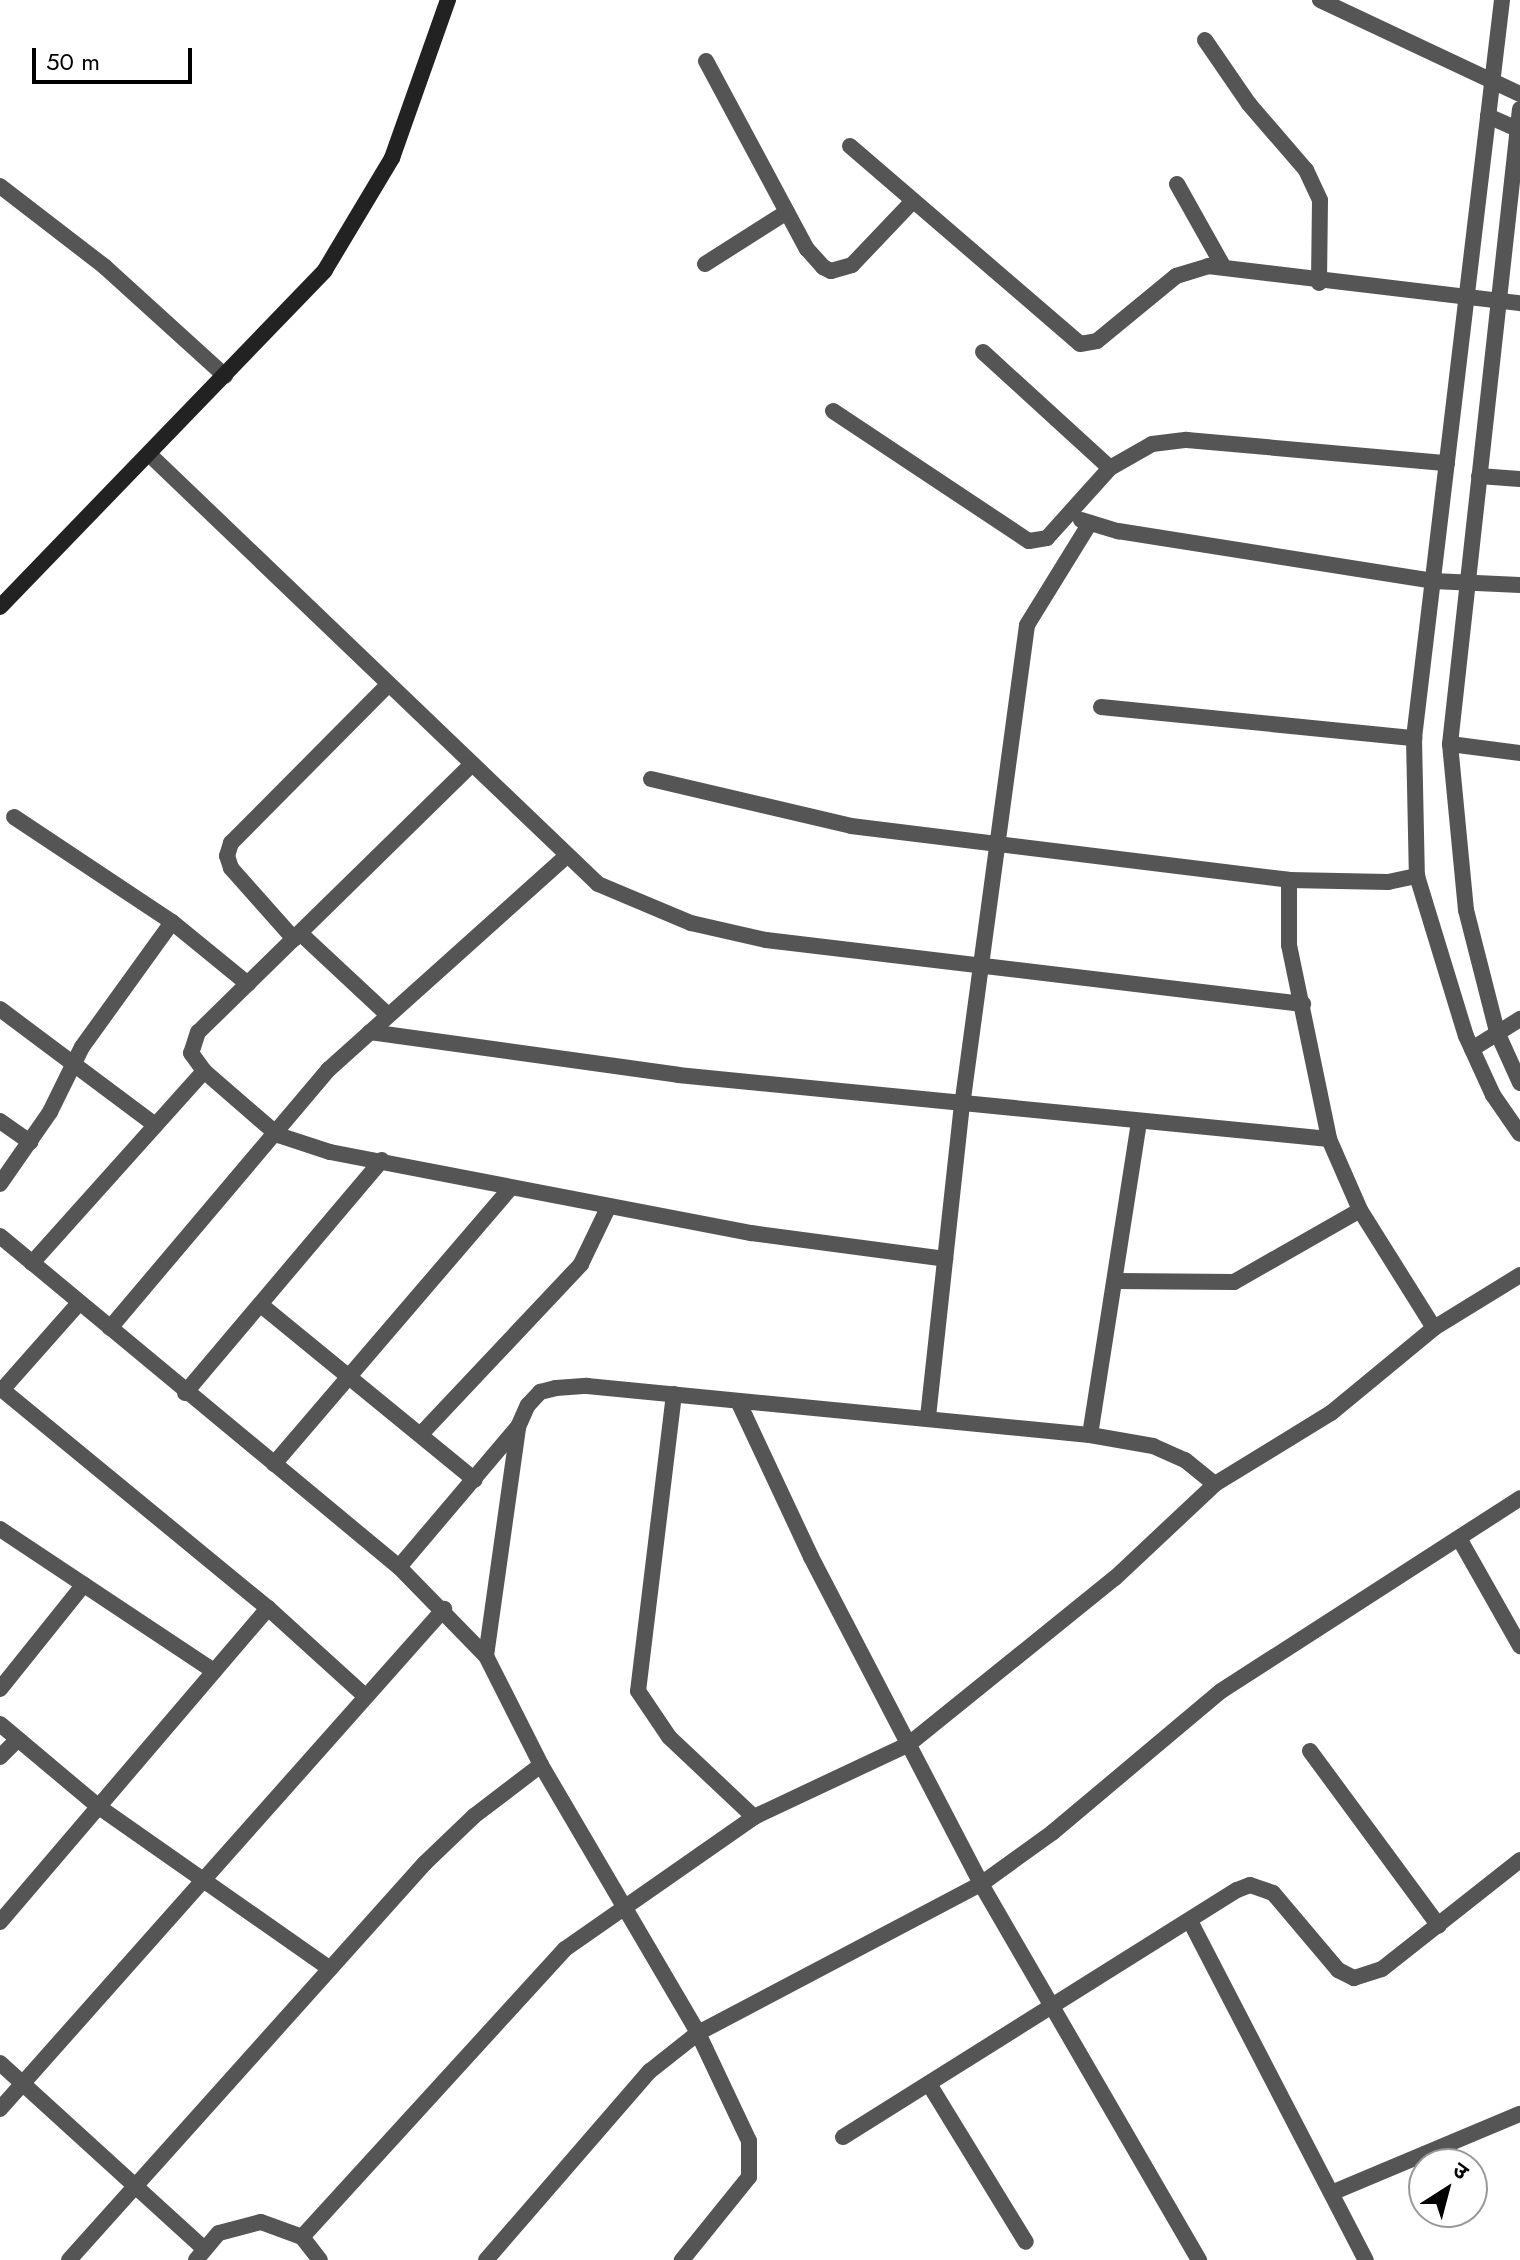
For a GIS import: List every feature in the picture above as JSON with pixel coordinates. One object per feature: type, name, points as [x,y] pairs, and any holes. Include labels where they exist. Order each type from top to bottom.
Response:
[{"type":"main road","points":[[0,607],[150,455],[325,270],[392,158],[448,0]]},
{"type":"street","points":[[1320,0],[1492,84],[1520,94]]},
{"type":"street","points":[[1502,0],[1414,738],[1417,876],[1472,1049],[1493,1095],[1520,1134]]},
{"type":"street","points":[[1205,40],[1249,104],[1306,170],[1320,200],[1319,283]]},
{"type":"street","points":[[706,61],[807,249],[831,271],[864,254],[913,201]]},
{"type":"street","points":[[1520,109],[1450,744],[1466,910],[1497,1032],[1520,1083]]},
{"type":"street","points":[[1488,116],[1519,129]]},
{"type":"street","points":[[850,146],[1080,344],[1097,341],[1176,276],[1223,266],[1319,283],[1520,303]]},
{"type":"street","points":[[1177,184],[1223,266]]},
{"type":"street","points":[[0,186],[105,267],[225,376]]},
{"type":"street","points":[[705,264],[787,212]]},
{"type":"street","points":[[983,352],[1110,468]]},
{"type":"street","points":[[833,411],[1029,541],[1047,538],[1110,468],[1152,444],[1187,440],[1447,463]]},
{"type":"street","points":[[150,455],[565,857],[598,884],[691,923],[766,940],[980,969],[1303,1004]]},
{"type":"street","points":[[1479,476],[1520,479]]},
{"type":"street","points":[[1068,515],[1090,523],[1433,581],[1520,585]]},
{"type":"street","points":[[928,1417],[962,1106],[1027,625],[1090,523]]},
{"type":"street","points":[[387,686],[231,843],[227,856],[231,868],[297,936],[388,1015]]},
{"type":"street","points":[[1101,707],[1414,738]]},
{"type":"street","points":[[1450,744],[1520,753]]},
{"type":"street","points":[[470,766],[192,1041],[191,1053],[204,1071],[278,1135],[330,1152],[382,1160],[608,1208],[945,1259]]},
{"type":"street","points":[[651,779],[757,808],[851,826],[1289,880],[1388,882],[1417,876]]},
{"type":"street","points":[[14,817],[172,922],[248,984]]},
{"type":"street","points":[[110,1328],[278,1135],[328,1070],[565,857]]},
{"type":"street","points":[[1289,880],[1289,945],[1329,1139],[1360,1210],[1434,1328]]},
{"type":"street","points":[[0,1184],[30,1142],[76,1066],[82,1047],[172,922]]},
{"type":"street","points":[[0,1009],[155,1125]]},
{"type":"street","points":[[1472,1049],[1520,1019]]},
{"type":"street","points":[[370,1032],[664,1073],[962,1106],[1329,1139]]},
{"type":"street","points":[[32,1263],[204,1071]]},
{"type":"street","points":[[0,1121],[30,1142]]},
{"type":"street","points":[[1090,1435],[1117,1281],[1139,1122]]},
{"type":"street","points":[[185,1393],[382,1160]]},
{"type":"street","points":[[274,1464],[510,1189]]},
{"type":"street","points":[[422,1433],[581,1264],[601,1232],[608,1208]]},
{"type":"street","points":[[1117,1281],[1234,1282],[1360,1210]]},
{"type":"street","points":[[0,1236],[185,1393],[399,1567],[444,1609],[486,1656],[541,1765],[698,2033],[749,2141],[752,2160],[749,2177],[738,2195],[682,2260]]},
{"type":"street","points":[[302,2237],[538,1974],[754,1817],[909,1744],[1115,1578],[1215,1484],[1331,1413],[1434,1328],[1520,1275]]},
{"type":"street","points":[[79,1303],[1,1389],[268,1608],[364,1695]]},
{"type":"street","points":[[261,1305],[349,1373],[475,1480]]},
{"type":"street","points":[[399,1567],[518,1427],[528,1405],[556,1388],[674,1394],[1090,1435],[1153,1446],[1185,1460],[1215,1484]]},
{"type":"street","points":[[674,1394],[638,1691],[669,1737],[754,1817]]},
{"type":"street","points":[[738,1401],[981,1884],[1199,2260]]},
{"type":"street","points":[[486,1656],[518,1427]]},
{"type":"street","points":[[486,2260],[650,2071],[698,2033],[981,1884],[1053,1832],[1221,1691],[1460,1540],[1520,1498]]},
{"type":"street","points":[[0,1529],[214,1671]]},
{"type":"street","points":[[1460,1540],[1520,1646]]},
{"type":"street","points":[[0,1689],[84,1584]]},
{"type":"street","points":[[0,1922],[268,1608]]},
{"type":"street","points":[[0,2109],[205,1882],[364,1695],[444,1609]]},
{"type":"street","points":[[0,1724],[99,1807],[330,1969]]},
{"type":"street","points":[[0,1757],[18,1739]]},
{"type":"street","points":[[1310,1751],[1439,1926]]},
{"type":"street","points":[[69,2260],[425,1863],[474,1816],[541,1765]]},
{"type":"street","points":[[843,2137],[1054,2008],[1237,1890],[1261,1886],[1273,1893],[1338,1970],[1354,1978],[1382,1969],[1520,1860]]},
{"type":"street","points":[[1190,1921],[1334,2192],[1366,2260]]},
{"type":"street","points":[[0,2063],[137,2187],[199,2254],[239,2224],[283,2226],[302,2237],[320,2260]]},
{"type":"street","points":[[929,2084],[1026,2242]]},
{"type":"street","points":[[1334,2192],[1520,2114]]}]
